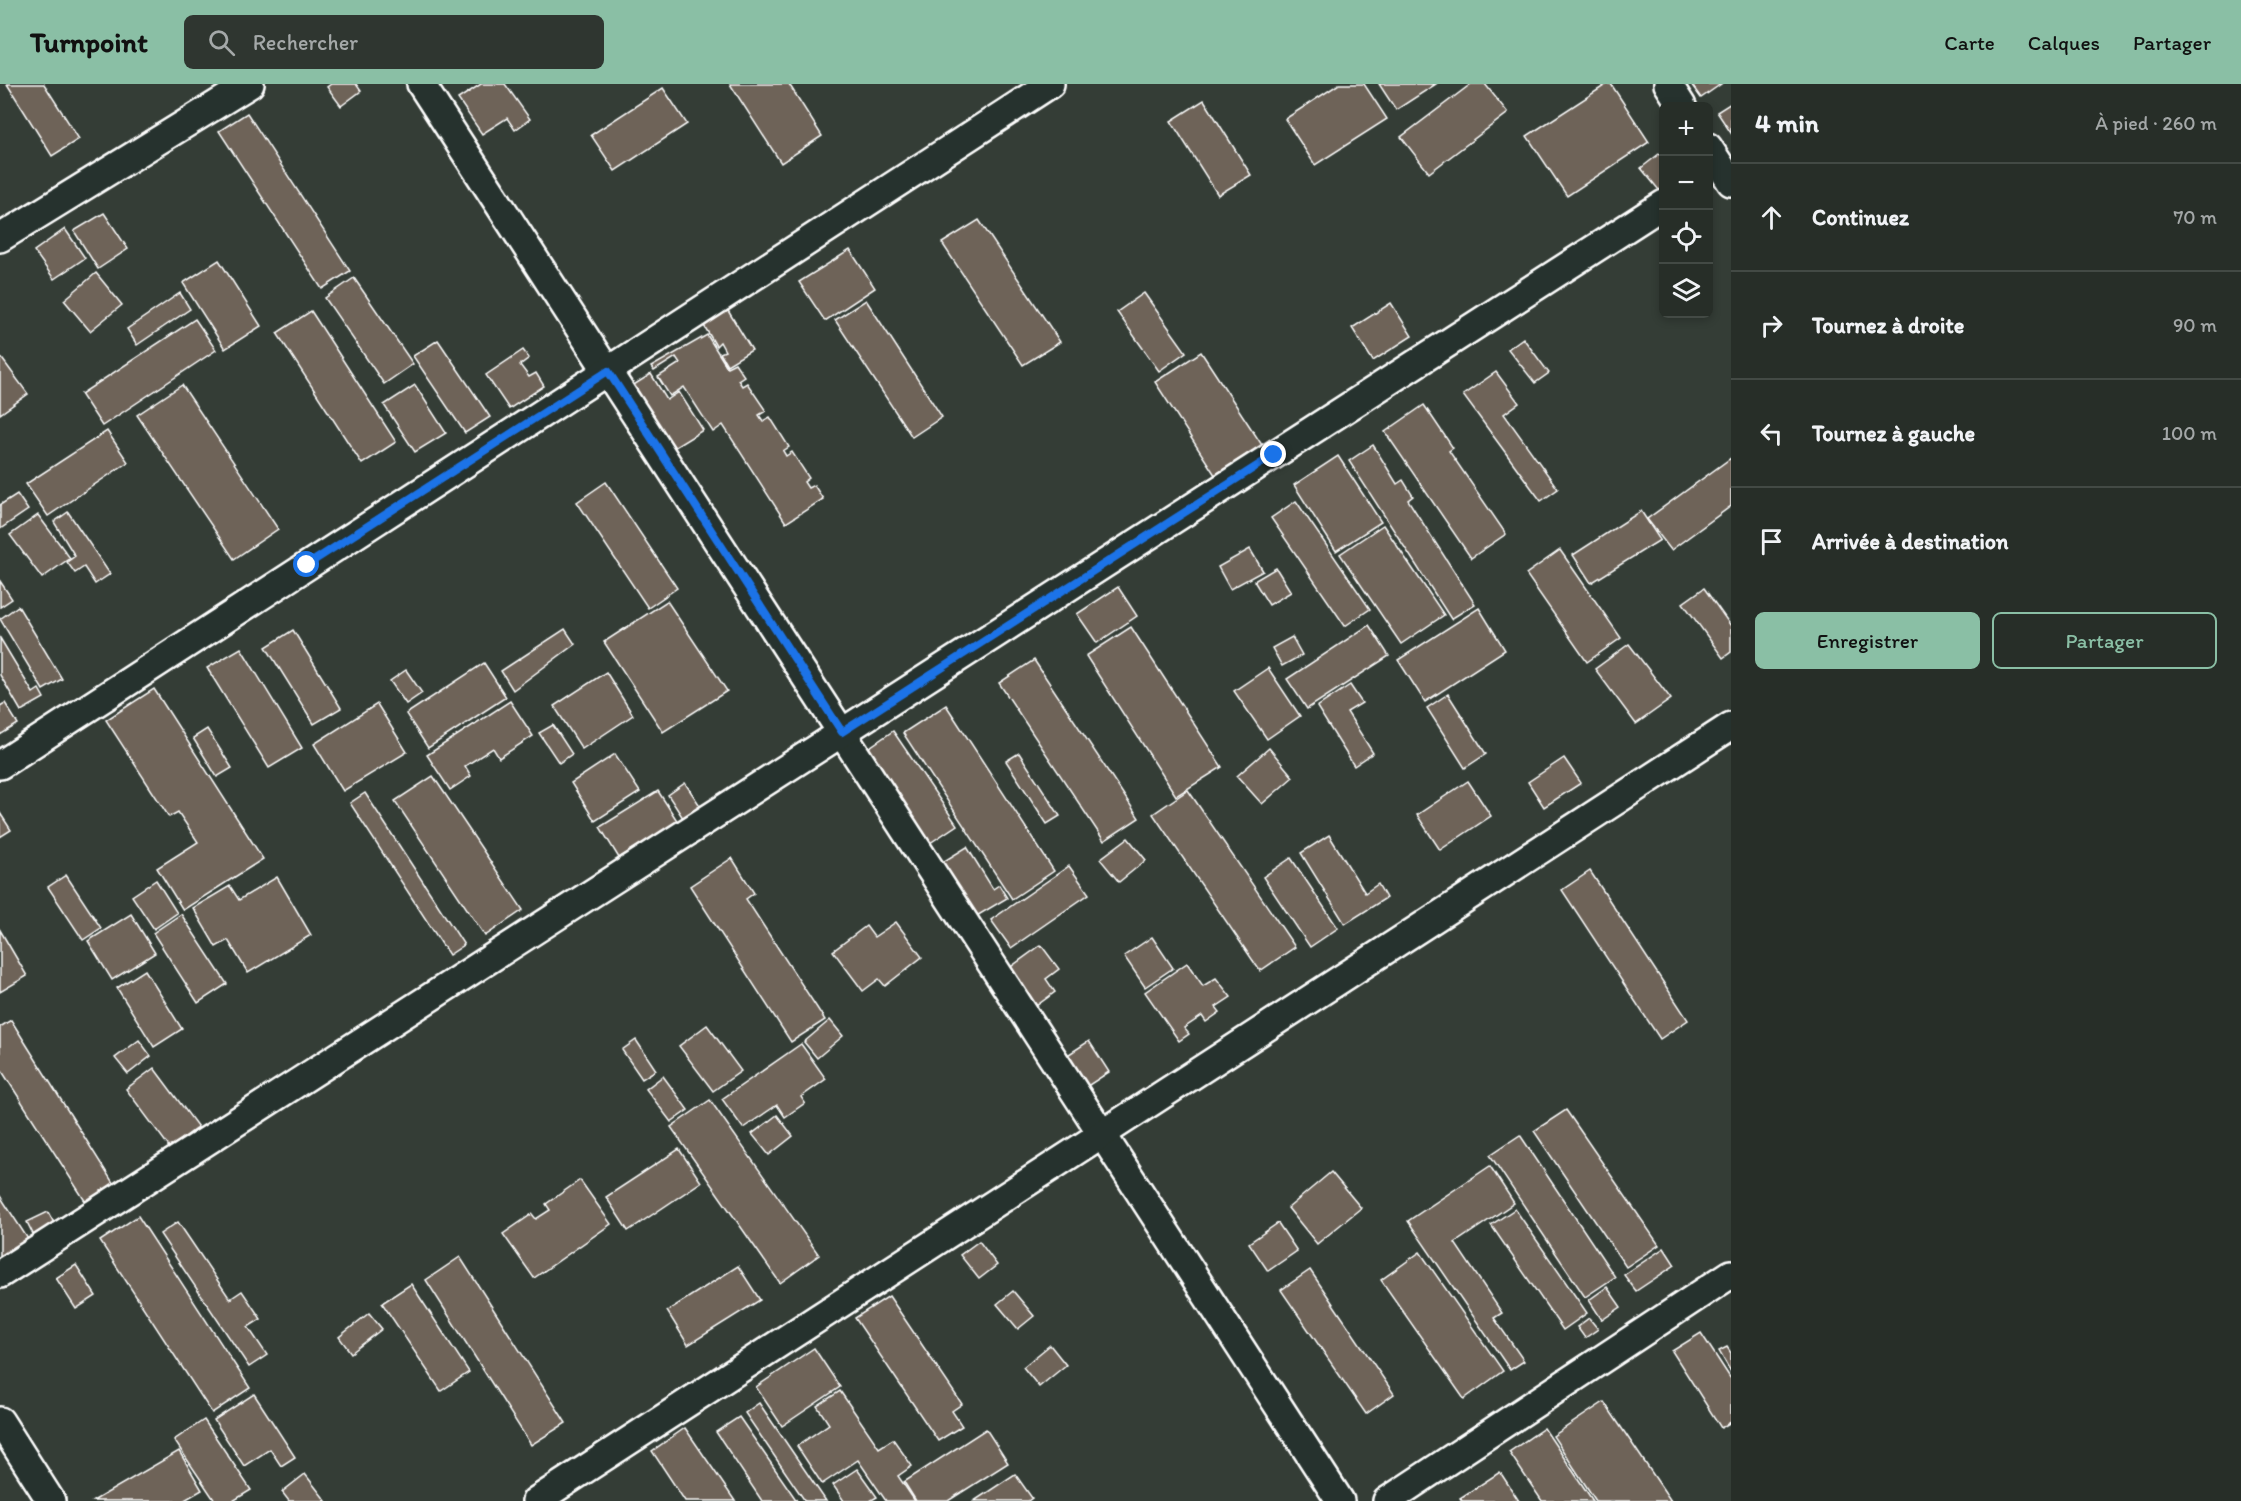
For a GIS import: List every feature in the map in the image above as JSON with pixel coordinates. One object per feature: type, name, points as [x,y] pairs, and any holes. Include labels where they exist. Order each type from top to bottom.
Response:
[{"type":"street","points":[[0,238],[250,84]]},
{"type":"street","points":[[421,84],[1340,1501]]},
{"type":"street","points":[[0,765],[1050,84]]},
{"type":"street","points":[[1668,84],[1679,102]]},
{"type":"street","points":[[0,1274],[1659,207]]},
{"type":"street","points":[[536,1501],[1731,726]]},
{"type":"street","points":[[1388,1501],[1731,1274]]},
{"type":"street","points":[[0,1421],[51,1501]]},
{"type":"building","points":[[7,84],[44,84],[79,139],[52,156]]},
{"type":"building","points":[[331,84],[356,84],[361,91],[341,106],[327,87]]},
{"type":"building","points":[[481,84],[505,84],[530,119],[515,130],[507,118],[482,134],[458,99]]},
{"type":"building","points":[[730,84],[789,84],[822,136],[781,163]]},
{"type":"building","points":[[1339,84],[1364,84],[1387,119],[1315,165],[1285,119]]},
{"type":"building","points":[[1379,84],[1436,84],[1396,110]]},
{"type":"building","points":[[1471,84],[1485,84],[1508,113],[1429,173],[1401,137]]},
{"type":"building","points":[[1607,84],[1611,84],[1649,142],[1567,196],[1527,136]]},
{"type":"building","points":[[1691,84],[1721,84],[1701,98]]},
{"type":"building","points":[[663,88],[687,124],[615,171],[591,135]]},
{"type":"building","points":[[1204,100],[1251,175],[1218,195],[1171,121]]},
{"type":"building","points":[[1731,103],[1731,133],[1717,112]]},
{"type":"building","points":[[247,113],[350,271],[322,289],[219,131]]},
{"type":"building","points":[[1659,154],[1659,190],[1641,168]]},
{"type":"building","points":[[104,213],[128,249],[98,269],[74,231]]},
{"type":"building","points":[[979,220],[1060,342],[1023,365],[942,243]]},
{"type":"building","points":[[65,229],[85,258],[54,279],[34,251]]},
{"type":"building","points":[[850,250],[875,288],[825,321],[799,282]]},
{"type":"building","points":[[219,260],[261,326],[225,349],[183,283]]},
{"type":"building","points":[[96,273],[122,305],[90,331],[64,300]]},
{"type":"building","points":[[354,278],[413,364],[384,384],[325,298]]},
{"type":"building","points":[[180,293],[190,309],[137,345],[127,329]]},
{"type":"building","points":[[1144,293],[1186,352],[1159,371],[1117,312]]},
{"type":"building","points":[[866,300],[942,417],[912,437],[835,320]]},
{"type":"building","points":[[1391,303],[1412,336],[1373,361],[1352,328]]},
{"type":"building","points":[[727,309],[752,350],[727,365],[720,353],[725,351],[720,342],[716,346],[703,324]]},
{"type":"building","points":[[311,311],[396,442],[362,464],[277,333]]},
{"type":"building","points":[[195,319],[216,350],[102,426],[81,394]]},
{"type":"building","points":[[707,335],[727,367],[735,363],[744,376],[738,380],[742,386],[747,383],[766,411],[759,415],[763,421],[770,417],[789,447],[783,451],[786,456],[792,452],[809,478],[804,482],[808,488],[814,485],[823,499],[786,523],[723,425],[713,432],[684,387],[670,396],[658,377],[680,363],[676,357],[654,371],[651,367]]},
{"type":"building","points":[[1523,338],[1549,373],[1535,383],[1508,349]]},
{"type":"building","points":[[438,340],[490,417],[465,433],[413,356]]},
{"type":"building","points":[[523,350],[529,358],[520,365],[529,377],[536,373],[544,386],[509,409],[486,375]]},
{"type":"building","points":[[1201,352],[1262,445],[1215,475],[1155,382]]},
{"type":"building","points":[[0,356],[28,394],[0,414]]},
{"type":"building","points":[[1496,372],[1519,403],[1504,414],[1558,489],[1541,501],[1463,395]]},
{"type":"building","points":[[651,374],[667,400],[679,392],[703,430],[672,449],[632,386]]},
{"type":"building","points":[[182,385],[278,529],[234,559],[137,415]]},
{"type":"building","points":[[415,385],[446,433],[415,452],[384,405]]},
{"type":"building","points":[[1424,405],[1453,448],[1449,451],[1506,534],[1471,558],[1385,432]]},
{"type":"building","points":[[107,431],[128,462],[48,516],[26,484]]},
{"type":"building","points":[[1373,445],[1397,484],[1403,480],[1413,496],[1408,500],[1475,604],[1451,619],[1349,461]]},
{"type":"building","points":[[1338,456],[1381,522],[1336,551],[1294,485]]},
{"type":"building","points":[[1731,458],[1731,506],[1671,550],[1647,519]]},
{"type":"building","points":[[606,482],[677,588],[648,608],[577,502]]},
{"type":"building","points":[[17,494],[28,510],[0,529],[0,505]]},
{"type":"building","points":[[1296,501],[1370,609],[1345,626],[1271,518]]},
{"type":"building","points":[[1641,511],[1660,540],[1591,583],[1573,555]]},
{"type":"building","points":[[68,512],[110,574],[95,584],[84,567],[75,573],[67,562],[75,556],[54,522]]},
{"type":"building","points":[[38,515],[70,558],[42,578],[10,535]]},
{"type":"building","points":[[1383,525],[1444,615],[1401,644],[1340,554]]},
{"type":"building","points":[[1250,549],[1263,571],[1230,589],[1218,567]]},
{"type":"building","points":[[1560,550],[1621,638],[1587,662],[1526,574]]},
{"type":"building","points":[[1276,568],[1291,592],[1269,605],[1254,581]]},
{"type":"building","points":[[0,581],[12,599],[0,607]]},
{"type":"building","points":[[1118,587],[1137,616],[1097,643],[1077,614]]},
{"type":"building","points":[[1704,588],[1731,626],[1731,652],[1723,658],[1683,603]]},
{"type":"building","points":[[667,601],[727,691],[663,732],[604,642]]},
{"type":"building","points":[[18,606],[62,679],[43,690],[0,619]]},
{"type":"building","points":[[1479,608],[1505,650],[1425,702],[1398,660]]},
{"type":"building","points":[[1369,625],[1389,656],[1307,709],[1287,679]]},
{"type":"building","points":[[1131,627],[1222,767],[1176,796],[1086,656]]},
{"type":"building","points":[[565,629],[575,644],[513,690],[501,671]]},
{"type":"building","points":[[293,630],[341,708],[314,724],[266,647]]},
{"type":"building","points":[[1292,637],[1302,655],[1282,666],[1272,648]]},
{"type":"building","points":[[0,638],[33,693],[39,689],[44,698],[21,711],[0,675]]},
{"type":"building","points":[[1629,644],[1671,699],[1636,724],[1595,669]]},
{"type":"building","points":[[241,648],[302,748],[269,768],[207,668]]},
{"type":"building","points":[[1034,660],[1139,818],[1104,841],[999,683]]},
{"type":"building","points":[[484,663],[506,697],[428,748],[406,714]]},
{"type":"building","points":[[1268,668],[1300,716],[1267,739],[1234,691]]},
{"type":"building","points":[[406,670],[422,693],[406,704],[390,681]]},
{"type":"building","points":[[606,672],[633,715],[582,749],[554,706]]},
{"type":"building","points":[[1350,685],[1362,703],[1347,712],[1373,753],[1354,766],[1317,707]]},
{"type":"building","points":[[154,689],[263,859],[183,910],[157,868],[198,842],[178,812],[169,817],[106,720]]},
{"type":"building","points":[[1448,694],[1486,754],[1465,768],[1427,708]]},
{"type":"building","points":[[510,701],[533,736],[499,758],[493,748],[465,766],[471,776],[450,790],[427,755]]},
{"type":"building","points":[[5,703],[18,724],[0,735],[0,706]]},
{"type":"building","points":[[377,704],[407,752],[343,791],[314,744]]},
{"type":"building","points":[[946,705],[1054,871],[1012,899],[903,733]]},
{"type":"building","points":[[553,725],[572,754],[559,763],[539,733]]},
{"type":"building","points":[[207,729],[232,768],[217,777],[193,738]]},
{"type":"building","points":[[893,731],[957,825],[927,845],[864,751]]},
{"type":"building","points":[[1269,748],[1293,777],[1262,804],[1237,776]]},
{"type":"building","points":[[1019,753],[1060,816],[1047,824],[1006,761]]},
{"type":"building","points":[[615,754],[640,792],[595,821],[571,783]]},
{"type":"building","points":[[1564,758],[1581,783],[1544,807],[1528,782]]},
{"type":"building","points":[[433,776],[523,910],[485,936],[395,801]]},
{"type":"building","points":[[1468,781],[1491,816],[1440,850],[1417,815]]},
{"type":"building","points":[[685,783],[701,807],[683,818],[668,795]]},
{"type":"building","points":[[1188,790],[1295,947],[1260,971],[1153,814]]},
{"type":"building","points":[[658,791],[678,822],[619,858],[600,827]]},
{"type":"building","points":[[365,793],[464,945],[449,955],[350,803]]},
{"type":"building","points":[[0,813],[11,830],[0,837]]},
{"type":"building","points":[[1329,835],[1365,893],[1378,884],[1386,898],[1345,924],[1301,853]]},
{"type":"building","points":[[1128,838],[1146,860],[1119,882],[1100,859]]},
{"type":"building","points":[[967,847],[993,889],[999,885],[1007,898],[975,917],[941,863]]},
{"type":"building","points":[[732,858],[754,893],[746,899],[825,1020],[791,1042],[690,886]]},
{"type":"building","points":[[1291,858],[1338,928],[1310,947],[1263,877]]},
{"type":"building","points":[[1069,866],[1089,894],[1011,948],[991,920]]},
{"type":"building","points":[[1590,871],[1688,1020],[1660,1039],[1562,890]]},
{"type":"building","points":[[66,875],[101,928],[83,940],[48,887]]},
{"type":"building","points":[[277,877],[311,935],[248,973],[228,940],[216,947],[193,908],[230,886],[239,900]]},
{"type":"building","points":[[156,880],[177,913],[154,929],[132,896]]},
{"type":"building","points":[[131,914],[155,953],[112,980],[88,941]]},
{"type":"building","points":[[181,914],[227,984],[198,1003],[153,933]]},
{"type":"building","points":[[896,922],[922,957],[885,986],[879,979],[863,991],[833,951],[866,926],[874,937]]},
{"type":"building","points":[[0,930],[27,976],[0,992]]},
{"type":"building","points":[[1152,937],[1173,968],[1145,987],[1124,956]]},
{"type":"building","points":[[1041,945],[1059,969],[1046,979],[1055,992],[1036,1006],[1008,969]]},
{"type":"building","points":[[1187,963],[1203,986],[1216,978],[1231,997],[1216,1007],[1220,1012],[1206,1022],[1202,1016],[1184,1028],[1189,1034],[1179,1041],[1145,992]]},
{"type":"building","points":[[145,970],[182,1029],[154,1047],[117,988]]},
{"type":"building","points":[[11,1020],[115,1186],[87,1204],[0,1068],[0,1027]]},
{"type":"building","points":[[830,1020],[843,1036],[817,1058],[804,1042]]},
{"type":"building","points":[[707,1025],[741,1071],[713,1091],[679,1046]]},
{"type":"building","points":[[139,1040],[151,1056],[128,1074],[115,1058]]},
{"type":"building","points":[[636,1040],[656,1070],[642,1079],[622,1050]]},
{"type":"building","points":[[1089,1041],[1109,1072],[1086,1087],[1066,1056]]},
{"type":"building","points":[[801,1044],[826,1079],[801,1097],[805,1103],[785,1117],[777,1105],[743,1128],[722,1099]]},
{"type":"building","points":[[154,1068],[198,1127],[170,1148],[126,1089]]},
{"type":"building","points":[[663,1076],[688,1110],[671,1122],[646,1089]]},
{"type":"building","points":[[710,1100],[819,1255],[780,1283],[671,1127]]},
{"type":"building","points":[[1566,1110],[1659,1245],[1626,1267],[1534,1131]]},
{"type":"building","points":[[777,1115],[793,1136],[769,1155],[752,1134]]},
{"type":"building","points":[[1520,1135],[1615,1277],[1585,1297],[1490,1155]]},
{"type":"building","points":[[679,1149],[701,1182],[628,1231],[606,1197]]},
{"type":"building","points":[[1490,1166],[1514,1203],[1455,1243],[1502,1313],[1494,1318],[1524,1361],[1510,1370],[1408,1221]]},
{"type":"building","points":[[1331,1172],[1361,1208],[1317,1244],[1288,1208]]},
{"type":"building","points":[[580,1180],[611,1224],[534,1278],[503,1234],[532,1214],[536,1219],[550,1210],[546,1204]]},
{"type":"building","points":[[0,1196],[28,1239],[0,1258]]},
{"type":"building","points":[[1515,1209],[1587,1313],[1563,1330],[1491,1225]]},
{"type":"building","points":[[48,1212],[55,1225],[34,1236],[27,1222]]},
{"type":"building","points":[[138,1216],[250,1388],[212,1413],[100,1241]]},
{"type":"building","points":[[178,1222],[230,1299],[242,1291],[261,1319],[248,1327],[267,1355],[249,1367],[160,1234]]},
{"type":"building","points":[[1278,1223],[1297,1251],[1268,1271],[1249,1243]]},
{"type":"building","points":[[979,1241],[997,1265],[979,1279],[960,1255]]},
{"type":"building","points":[[1664,1248],[1675,1265],[1636,1291],[1624,1275]]},
{"type":"building","points":[[1420,1252],[1503,1371],[1464,1399],[1381,1280]]},
{"type":"building","points":[[460,1257],[566,1423],[531,1445],[426,1280]]},
{"type":"building","points":[[76,1265],[96,1296],[76,1309],[56,1278]]},
{"type":"building","points":[[738,1266],[760,1300],[688,1345],[667,1311]]},
{"type":"building","points":[[1310,1270],[1394,1394],[1366,1414],[1281,1290]]},
{"type":"building","points":[[411,1284],[469,1372],[441,1391],[382,1303]]},
{"type":"building","points":[[1607,1287],[1621,1307],[1602,1320],[1589,1300]]},
{"type":"building","points":[[1013,1291],[1034,1316],[1018,1329],[997,1304]]},
{"type":"building","points":[[889,1296],[962,1404],[952,1411],[962,1426],[938,1441],[855,1318]]},
{"type":"building","points":[[369,1313],[382,1329],[351,1353],[339,1337]]},
{"type":"building","points":[[1589,1318],[1598,1329],[1585,1338],[1577,1327]]},
{"type":"building","points":[[1701,1333],[1731,1379],[1731,1422],[1721,1428],[1672,1351]]},
{"type":"building","points":[[1050,1345],[1066,1365],[1039,1387],[1023,1367]]},
{"type":"building","points":[[1727,1347],[1731,1353],[1731,1372],[1719,1351]]},
{"type":"building","points":[[814,1348],[840,1387],[782,1426],[756,1387]]},
{"type":"building","points":[[840,1391],[879,1448],[893,1439],[912,1466],[898,1476],[915,1501],[886,1501],[858,1460],[822,1484],[797,1446],[829,1424],[817,1406]]},
{"type":"building","points":[[254,1394],[295,1457],[281,1466],[270,1449],[244,1466],[214,1420]]},
{"type":"building","points":[[1604,1402],[1671,1501],[1596,1501],[1553,1436]]},
{"type":"building","points":[[759,1403],[826,1501],[805,1501],[745,1413]]},
{"type":"building","points":[[739,1417],[797,1501],[762,1501],[716,1432]]},
{"type":"building","points":[[204,1420],[251,1490],[233,1501],[215,1501],[174,1440]]},
{"type":"building","points":[[685,1428],[735,1501],[685,1501],[652,1451]]},
{"type":"building","points":[[1544,1428],[1593,1501],[1542,1501],[1509,1452]]},
{"type":"building","points":[[986,1429],[1008,1463],[948,1501],[916,1501],[904,1482]]},
{"type":"building","points":[[179,1451],[202,1490],[183,1501],[93,1501]]},
{"type":"building","points":[[857,1469],[877,1497],[870,1501],[844,1501],[833,1485]]},
{"type":"building","points":[[1500,1472],[1519,1501],[1462,1501],[1460,1498]]},
{"type":"building","points":[[305,1474],[326,1501],[289,1501],[282,1492]]},
{"type":"building","points":[[1015,1474],[1032,1498],[1028,1501],[974,1501]]},
{"type":"route","points":[[307,565],[608,371],[842,732],[1274,455]]}]
